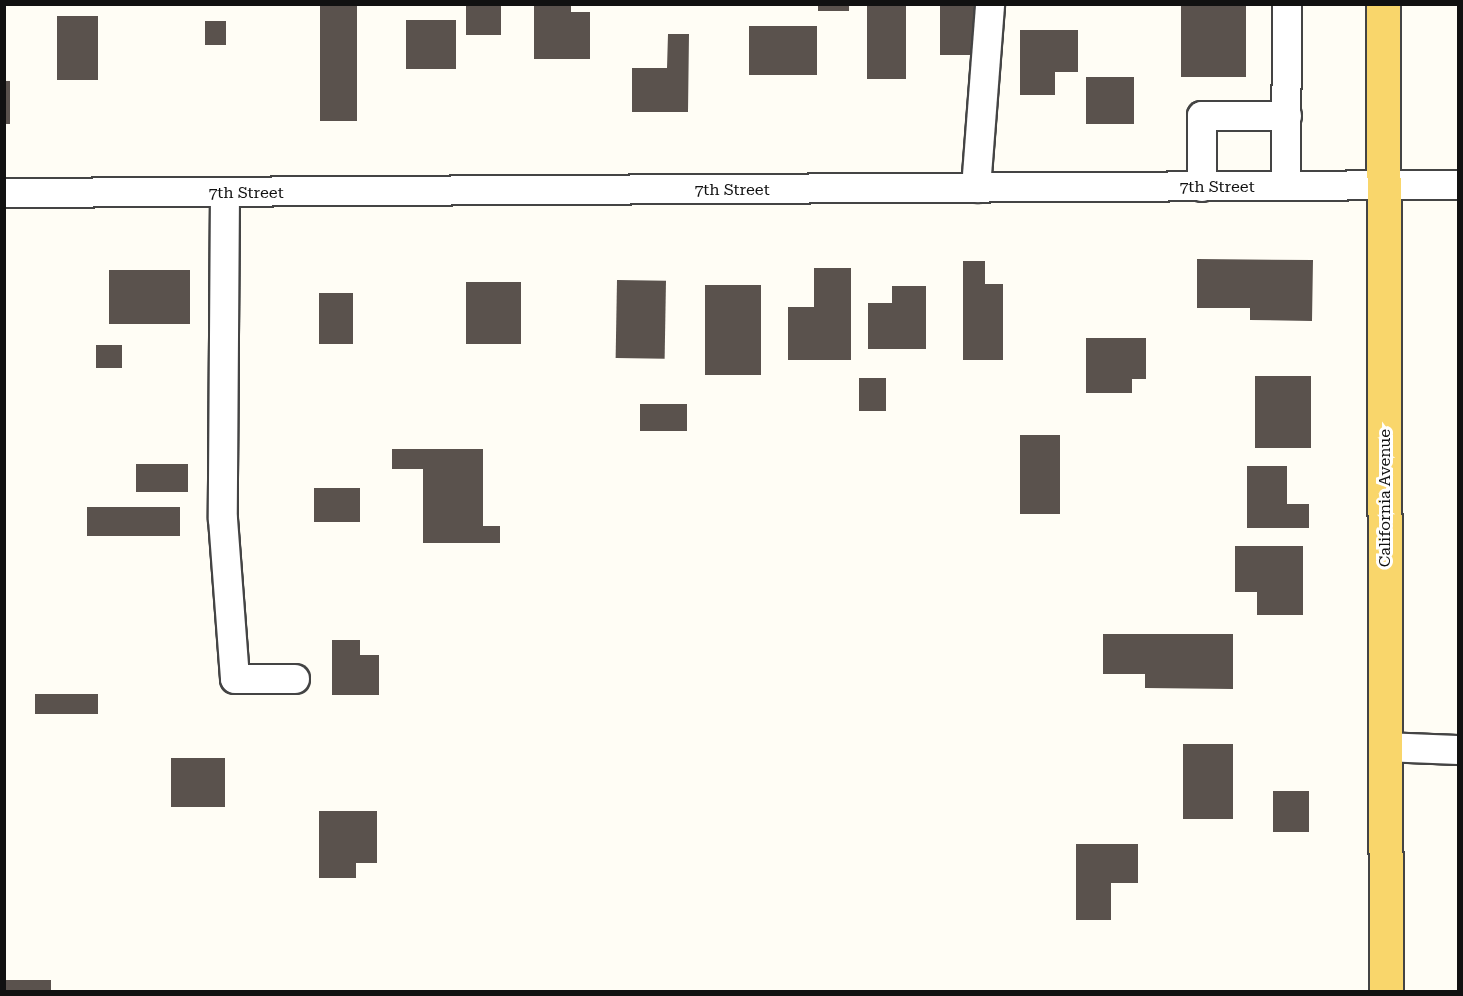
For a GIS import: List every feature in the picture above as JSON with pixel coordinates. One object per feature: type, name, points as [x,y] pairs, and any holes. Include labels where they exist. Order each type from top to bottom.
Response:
[{"type":"main road","name":"California Avenue","points":[[1383,4],[1386,992]]},
{"type":"street","points":[[976,188],[990,4]]},
{"type":"street","points":[[1286,186],[1287,4]]},
{"type":"street","points":[[1202,187],[1202,116],[1287,116]]},
{"type":"street","name":"7th Street","points":[[4,193],[1458,185]]},
{"type":"street","points":[[225,193],[223,519],[235,680],[295,679]]},
{"type":"street","points":[[1385,747],[1458,750]]},
{"type":"building","points":[[320,4],[357,4],[357,121],[320,121]]},
{"type":"building","points":[[466,4],[501,4],[501,35],[466,35]]},
{"type":"building","points":[[534,4],[571,4],[571,12],[590,12],[590,59],[534,59]]},
{"type":"building","points":[[818,4],[849,4],[849,11],[818,11]]},
{"type":"building","points":[[867,4],[906,4],[906,79],[867,79]]},
{"type":"building","points":[[940,4],[974,4],[974,55],[940,55]]},
{"type":"building","points":[[1181,4],[1246,4],[1246,77],[1181,77]]},
{"type":"building","points":[[57,16],[98,16],[98,80],[57,80]]},
{"type":"building","points":[[406,20],[456,20],[456,69],[406,69]]},
{"type":"building","points":[[205,21],[226,21],[226,45],[205,45]]},
{"type":"building","points":[[749,26],[817,26],[817,75],[749,75]]},
{"type":"building","points":[[1020,30],[1078,30],[1078,72],[1055,72],[1055,95],[1020,95]]},
{"type":"building","points":[[668,34],[689,34],[688,112],[632,112],[632,68],[667,68]]},
{"type":"building","points":[[1086,77],[1134,77],[1134,124],[1086,124]]},
{"type":"building","points":[[4,81],[10,81],[10,124],[4,124]]},
{"type":"building","points":[[1197,259],[1313,260],[1312,321],[1250,320],[1250,308],[1197,308]]},
{"type":"building","points":[[963,261],[985,261],[985,284],[1003,284],[1003,360],[963,360]]},
{"type":"building","points":[[814,268],[851,268],[851,360],[788,360],[788,307],[814,307]]},
{"type":"building","points":[[109,270],[190,270],[190,324],[109,324]]},
{"type":"building","points":[[617,280],[666,281],[665,359],[616,358]]},
{"type":"building","points":[[466,282],[521,282],[521,344],[466,344]]},
{"type":"building","points":[[705,285],[761,285],[761,375],[705,375]]},
{"type":"building","points":[[892,286],[926,286],[926,349],[868,349],[868,303],[892,303]]},
{"type":"building","points":[[319,293],[353,293],[353,344],[319,344]]},
{"type":"building","points":[[1086,338],[1146,338],[1146,379],[1132,379],[1132,393],[1086,393]]},
{"type":"building","points":[[96,345],[122,345],[122,368],[96,368]]},
{"type":"building","points":[[1255,376],[1311,376],[1311,448],[1255,448]]},
{"type":"building","points":[[859,378],[886,378],[886,411],[859,411]]},
{"type":"building","points":[[640,404],[687,404],[687,431],[640,431]]},
{"type":"building","points":[[1020,435],[1060,435],[1060,514],[1020,514]]},
{"type":"building","points":[[392,449],[483,449],[483,526],[500,526],[500,543],[423,543],[423,469],[392,469]]},
{"type":"building","points":[[136,464],[188,464],[188,492],[136,492]]},
{"type":"building","points":[[1247,466],[1287,466],[1287,504],[1309,504],[1309,528],[1247,528]]},
{"type":"building","points":[[314,488],[360,488],[360,522],[314,522]]},
{"type":"building","points":[[87,507],[180,507],[180,536],[87,536]]},
{"type":"building","points":[[1235,546],[1303,546],[1303,615],[1257,615],[1257,592],[1235,592]]},
{"type":"building","points":[[1103,634],[1233,634],[1233,689],[1145,688],[1145,674],[1103,674]]},
{"type":"building","points":[[332,640],[360,640],[360,655],[379,655],[379,695],[332,695]]},
{"type":"building","points":[[35,694],[98,694],[98,714],[35,714]]},
{"type":"building","points":[[1183,744],[1233,744],[1233,819],[1183,819]]},
{"type":"building","points":[[171,758],[225,758],[225,807],[171,807]]},
{"type":"building","points":[[1273,791],[1309,791],[1309,832],[1273,832]]},
{"type":"building","points":[[319,811],[377,811],[377,863],[356,863],[356,878],[319,878]]},
{"type":"building","points":[[1076,844],[1138,844],[1138,883],[1111,883],[1111,920],[1076,920]]},
{"type":"building","points":[[5,980],[51,980],[51,992],[5,992]]}]
